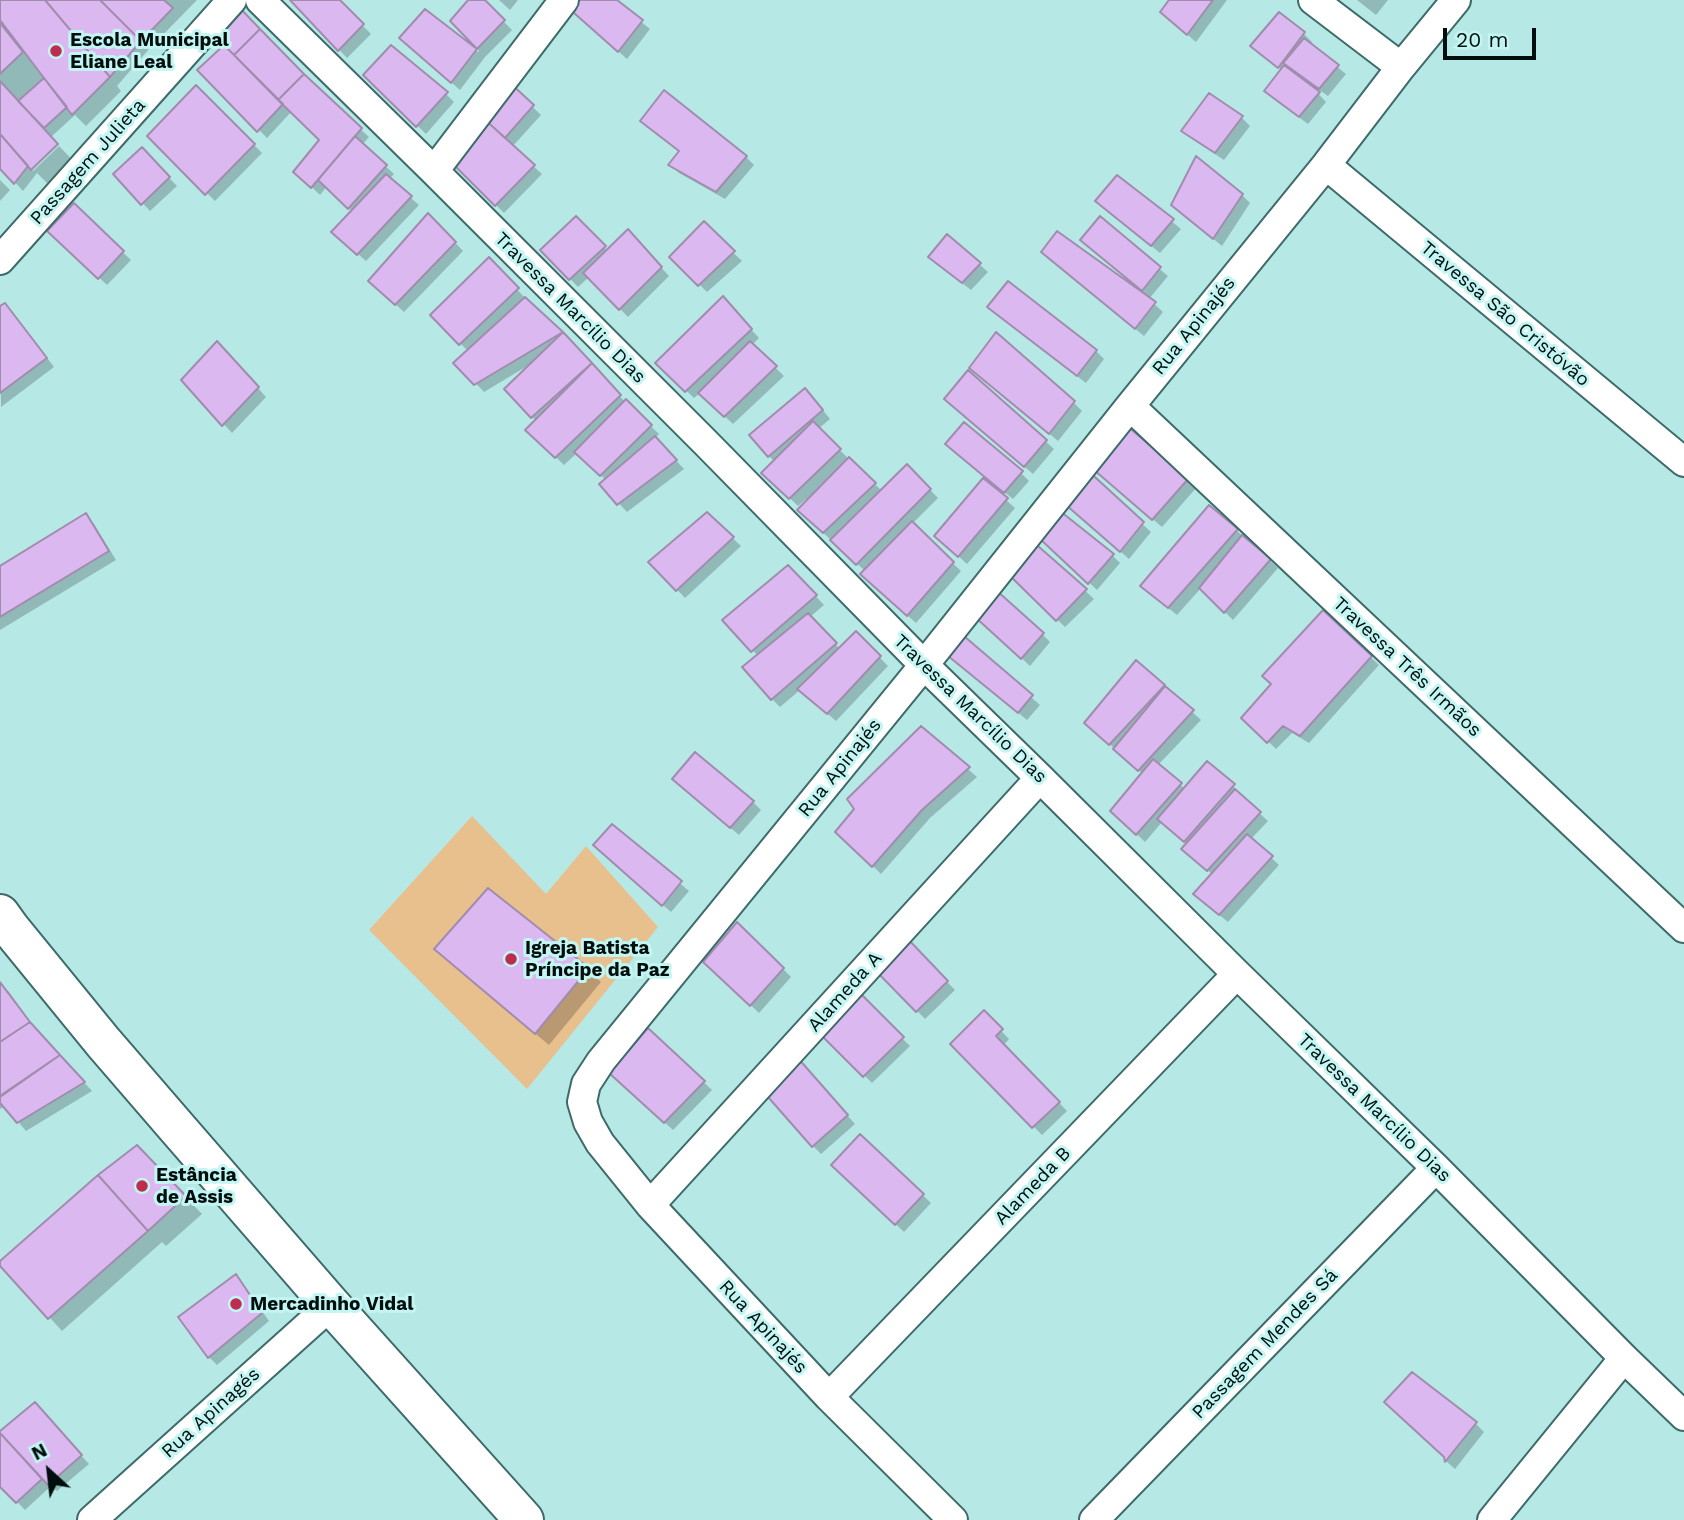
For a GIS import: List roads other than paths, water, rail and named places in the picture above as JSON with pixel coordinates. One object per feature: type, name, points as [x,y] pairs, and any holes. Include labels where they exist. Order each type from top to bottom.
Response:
[{"type":"street","name":"Passagem Julieta","points":[[0,260],[232,0]]},
{"type":"street","name":"Travessa Marcílio Dias","points":[[260,0],[713,450],[924,665],[1684,1416]]},
{"type":"street","points":[[433,171],[564,0]]},
{"type":"street","points":[[1312,0],[1401,67]]},
{"type":"street","name":"Rua Apinajés","points":[[953,1520],[829,1397],[650,1205],[600,1143],[588,1122],[582,1102],[586,1084],[601,1061],[924,665],[1456,0]]},
{"type":"street","name":"Travessa São Cristóvão","points":[[1326,165],[1684,462]]},
{"type":"street","name":"Travessa Três Irmãos","points":[[1129,406],[1684,929]]},
{"type":"street","name":"Alameda A","points":[[650,1205],[1040,778]]},
{"type":"street","points":[[0,914],[103,1042],[331,1306],[524,1520]]},
{"type":"street","name":"Alameda B","points":[[829,1397],[1237,974]]},
{"type":"street","name":"Passagem Mendes Sá","points":[[1094,1520],[1436,1168]]},
{"type":"street","name":"Rua Apinagés","points":[[92,1520],[331,1306]]},
{"type":"street","points":[[1494,1518],[1624,1358]]},
{"type":"place","name":"Escola Municipal Eliane Leal","points":[[56,51]]},
{"type":"place","name":"Igreja Batista Príncipe da Paz","points":[[511,959]]},
{"type":"place","name":"Estância de Assis","points":[[142,1186]]},
{"type":"place","name":"Mercadinho Vidal","points":[[236,1304]]}]
